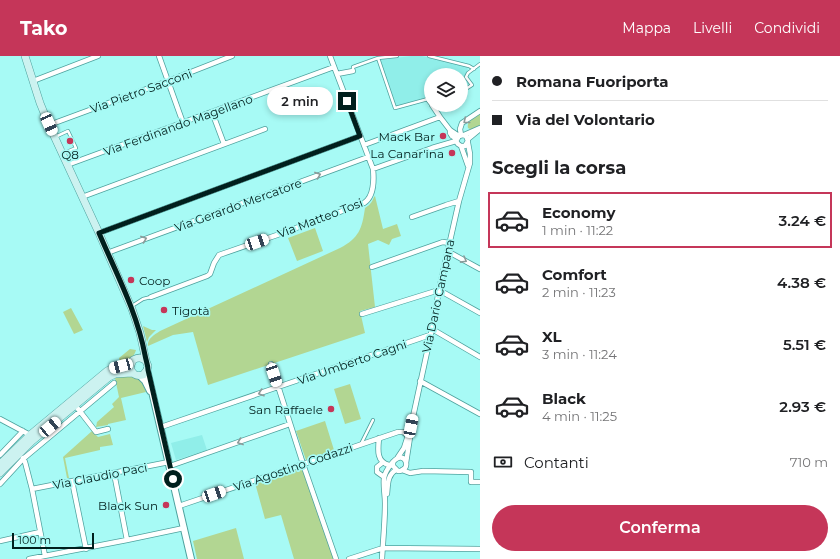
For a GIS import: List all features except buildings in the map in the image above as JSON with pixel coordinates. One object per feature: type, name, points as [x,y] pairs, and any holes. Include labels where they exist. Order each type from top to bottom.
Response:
[{"type":"main road","points":[[0,473],[78,408],[109,377],[115,374],[132,372],[135,375],[140,376],[145,374],[148,370],[140,333],[131,307],[99,233],[54,137],[40,103],[25,56]]},
{"type":"main road","points":[[138,358],[140,333]]},
{"type":"main road","points":[[132,372],[131,364],[133,360],[138,358],[146,361]]},
{"type":"main road","points":[[0,464],[30,435],[107,371],[131,364]]},
{"type":"street","points":[[33,80],[98,56]]},
{"type":"street","points":[[159,56],[183,123]]},
{"type":"street","name":"Via Pietro Sacconi","points":[[49,124],[232,56]]},
{"type":"street","name":"Via Matteo Tosi","points":[[152,296],[208,276],[219,255],[366,202],[371,192],[374,177],[373,169],[334,67],[332,57]]},
{"type":"street","name":"Via Ferdinando Magellano","points":[[67,165],[334,67]]},
{"type":"street","points":[[337,74],[353,71]]},
{"type":"street","points":[[468,166],[461,146],[458,144],[462,138],[460,129],[462,123],[480,111]]},
{"type":"street","points":[[212,112],[224,144]]},
{"type":"street","points":[[437,112],[450,130],[462,138]]},
{"type":"street","points":[[364,145],[440,117]]},
{"type":"street","points":[[373,169],[462,138],[480,128]]},
{"type":"street","points":[[82,197],[265,130]]},
{"type":"street","points":[[99,233],[360,136]]},
{"type":"street","name":"Via Dario Campana","points":[[405,466],[411,426],[432,329],[438,290],[470,162],[470,157],[462,138]]},
{"type":"street","name":"Via Gerardo Mercatore","points":[[107,253],[368,157]]},
{"type":"street","points":[[412,217],[459,202]]},
{"type":"street","points":[[372,267],[440,242],[449,243]]},
{"type":"street","points":[[448,251],[480,269]]},
{"type":"street","points":[[362,314],[438,290],[480,313]]},
{"type":"street","points":[[432,329],[480,357]]},
{"type":"street","name":"Via Umberto Cagni","points":[[161,427],[430,335]]},
{"type":"street","points":[[271,364],[303,464],[336,559]]},
{"type":"street","points":[[148,370],[191,559]]},
{"type":"street","points":[[140,376],[145,381],[154,398]]},
{"type":"street","points":[[420,381],[480,414]]},
{"type":"street","points":[[108,429],[96,432],[78,408],[114,383]]},
{"type":"street","points":[[0,419],[30,435]]},
{"type":"street","name":"Via Claudio Paci","points":[[32,489],[169,464],[290,424]]},
{"type":"street","name":"Via Dario Campana","points":[[382,559],[385,522],[384,477],[391,464],[398,458],[404,448],[411,426]]},
{"type":"street","points":[[0,455],[23,431]]},
{"type":"street","name":"Via Agostino Codazzi","points":[[179,506],[398,432],[403,432],[407,435]]},
{"type":"street","points":[[379,438],[378,450],[380,460],[385,464],[391,464],[396,470],[400,471],[405,466]]},
{"type":"street","points":[[0,484],[22,456],[32,489],[45,556]]},
{"type":"street","points":[[398,458],[400,457],[404,459],[405,466],[410,473],[423,471],[471,472],[471,482],[480,482]]},
{"type":"street","points":[[382,462],[377,467],[377,472],[384,477]]},
{"type":"street","name":"Via Dario Campana","points":[[385,498],[387,494],[388,480],[391,473],[396,470]]},
{"type":"street","points":[[114,473],[127,540]]},
{"type":"street","points":[[72,481],[86,549]]},
{"type":"street","points":[[29,559],[86,549],[184,528]]},
{"type":"street","points":[[0,541],[40,532]]},
{"type":"street","points":[[349,559],[383,548],[480,549]]},
{"type":"lane","points":[[353,71],[353,67],[378,58],[397,56]]},
{"type":"lane","points":[[429,56],[469,66],[474,69]]},
{"type":"lane","points":[[378,58],[395,108],[424,105]]},
{"type":"lane","points":[[468,73],[480,64]]},
{"type":"lane","points":[[468,80],[472,85],[468,88]]},
{"type":"lane","points":[[54,137],[68,131],[76,148],[62,154]]},
{"type":"lane","points":[[131,307],[152,296]]},
{"type":"lane","points":[[361,445],[373,420]]},
{"type":"shaded area","points":[[422,56],[467,68],[424,68],[424,98],[396,107],[379,60]]},
{"type":"shaded area","points":[[202,435],[207,450],[176,460],[171,443]]},
{"type":"green space","points":[[480,114],[480,125],[472,129],[468,128],[468,123]]},
{"type":"green space","points":[[375,196],[383,229],[397,224],[401,236],[392,239],[389,245],[378,240],[368,244],[375,307],[360,311],[365,333],[208,385],[193,332],[173,335],[148,346],[150,339],[160,331],[340,248],[352,240],[358,232],[361,227],[365,208],[371,203]]},
{"type":"green space","points":[[315,228],[323,251],[297,261],[288,238]]},
{"type":"green space","points":[[71,308],[83,330],[74,334],[63,312]]},
{"type":"green space","points":[[143,326],[156,330],[149,337],[147,342]]},
{"type":"green space","points":[[130,349],[136,350],[134,355],[120,362],[119,358]]},
{"type":"green space","points":[[125,376],[133,377],[139,380],[146,392],[121,398],[126,420],[96,427],[97,422],[114,407],[112,404],[119,397],[115,378]]},
{"type":"green space","points":[[350,384],[361,419],[345,424],[334,389]]},
{"type":"green space","points":[[325,421],[334,450],[306,460],[296,431]]},
{"type":"green space","points":[[92,431],[98,437],[110,434],[113,445],[100,447],[100,450],[65,458],[69,478],[67,478],[63,457]]},
{"type":"green space","points":[[302,467],[334,559],[294,559],[281,515],[265,519],[255,483]]},
{"type":"green space","points":[[236,528],[244,559],[197,559],[193,541]]},
{"type":"place","name":"Mack Bar","points":[[443,136]]},
{"type":"place","name":"Q8","points":[[70,141]]},
{"type":"place","name":"La Canar'ina","points":[[452,153]]},
{"type":"place","name":"Coop","points":[[131,280]]},
{"type":"place","name":"Tigotà","points":[[164,310]]},
{"type":"place","name":"San Raffaele","points":[[331,409]]},
{"type":"place","name":"Black Sun","points":[[166,505]]},
{"type":"route","points":[[173,479],[140,333],[99,233],[360,136],[347,101]]}]
